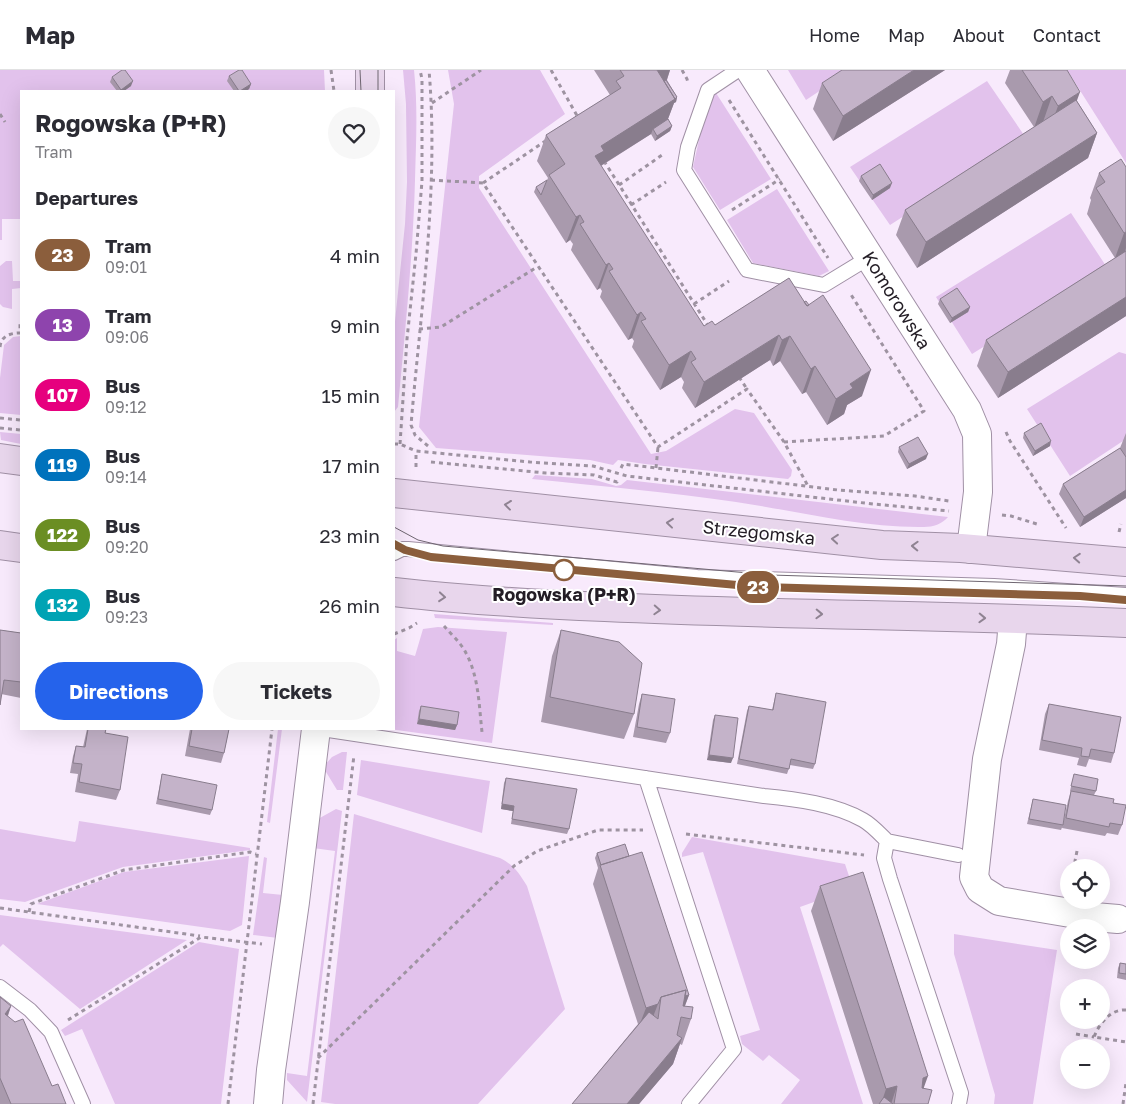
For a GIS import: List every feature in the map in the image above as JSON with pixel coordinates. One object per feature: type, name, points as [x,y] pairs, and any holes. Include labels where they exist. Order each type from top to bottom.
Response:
[{"type":"main road","points":[[370,70],[370,90]]},
{"type":"main road","points":[[0,458],[20,461]]},
{"type":"main road","name":"Strzegomska","points":[[395,493],[882,545],[971,549],[1126,562]]},
{"type":"main road","points":[[395,592],[510,602],[682,611],[1126,623]]},
{"type":"street","name":"Komorowska","points":[[750,70],[967,410],[977,434],[978,492],[971,549]]},
{"type":"street","points":[[1013,619],[1011,644],[987,759],[974,877],[980,889],[1000,901],[1096,919]]},
{"type":"street","points":[[268,1104],[316,730]]},
{"type":"lane","points":[[738,70],[708,90],[688,148],[684,170],[747,270],[824,285],[870,257]]},
{"type":"lane","points":[[397,547],[697,577],[994,586],[1126,595]]},
{"type":"lane","points":[[329,730],[798,800],[846,812],[865,821],[887,841],[958,855]]},
{"type":"lane","points":[[646,778],[734,1049],[689,1104]]},
{"type":"lane","points":[[887,841],[884,858],[961,1093],[959,1104]]},
{"type":"lane","points":[[0,987],[30,1010],[51,1032],[84,1104]]},
{"type":"path","points":[[331,70],[334,90]]},
{"type":"path","points":[[400,444],[407,339],[422,181],[420,70]]},
{"type":"path","points":[[428,446],[414,435],[411,424],[430,234],[433,149],[429,70]]},
{"type":"path","points":[[432,103],[482,70]]},
{"type":"path","points":[[551,70],[579,119],[571,124]]},
{"type":"path","points":[[682,70],[687,79],[688,87]]},
{"type":"path","points":[[0,114],[5,122]]},
{"type":"path","points":[[431,180],[483,183],[555,135]]},
{"type":"path","points":[[619,185],[665,153],[670,146]]},
{"type":"path","points":[[600,153],[714,334]]},
{"type":"path","points":[[631,205],[684,170]]},
{"type":"path","points":[[716,221],[780,179]]},
{"type":"path","points":[[483,183],[658,447],[656,468]]},
{"type":"path","points":[[419,330],[441,327],[537,266]]},
{"type":"path","points":[[694,304],[747,270]]},
{"type":"path","points":[[0,347],[0,343],[5,337],[12,333],[20,333],[20,321]]},
{"type":"path","points":[[737,374],[784,442],[808,486]]},
{"type":"path","points":[[658,447],[747,390]]},
{"type":"path","points":[[0,418],[20,420]]},
{"type":"path","points":[[0,428],[20,430]]},
{"type":"path","points":[[409,435],[414,435]]},
{"type":"path","points":[[395,444],[400,444],[416,451],[593,466],[628,476],[958,512]]},
{"type":"path","points":[[416,451],[416,466]]},
{"type":"path","points":[[434,470],[430,460],[546,473],[594,475],[616,482],[618,478]]},
{"type":"path","points":[[621,468],[622,464],[808,486],[915,496],[953,502]]},
{"type":"path","points":[[1119,532],[1121,524]]},
{"type":"path","points":[[395,634],[410,628],[420,621]]},
{"type":"path","points":[[441,622],[466,652],[473,673],[482,734],[481,753]]},
{"type":"path","points":[[228,1104],[272,730]]},
{"type":"path","points":[[313,1104],[357,734]]},
{"type":"path","points":[[318,1058],[514,866],[537,851],[598,830],[663,831],[884,858]]},
{"type":"path","points":[[1075,859],[1077,851]]},
{"type":"path","points":[[29,912],[30,904],[124,870],[250,852],[257,854]]},
{"type":"path","points":[[0,908],[289,947]]},
{"type":"path","points":[[51,1032],[201,936]]},
{"type":"path","points":[[1094,1037],[1098,1027],[1105,1018],[1122,1009],[1126,1010]]},
{"type":"path","points":[[1076,1034],[1126,1042]]},
{"type":"path","points":[[1123,1104],[1126,1083]]},
{"type":"shaded area","points":[[0,70],[324,70],[325,90],[20,90],[20,219],[2,219],[2,240],[0,240]]},
{"type":"shaded area","points":[[403,70],[414,70],[416,152],[412,237],[398,407],[395,411],[395,321],[405,224],[407,182],[406,104]]},
{"type":"shaded area","points":[[448,70],[540,70],[565,114],[479,176],[479,188],[651,454],[666,451],[735,409],[754,413],[792,470],[791,476],[788,479],[618,460],[613,465],[590,460],[436,448],[419,427],[454,104]]},
{"type":"shaded area","points":[[788,70],[851,70],[806,100]]},
{"type":"shaded area","points":[[1067,70],[1126,70],[1126,163]]},
{"type":"shaded area","points":[[987,81],[1026,138],[890,225],[850,167]]},
{"type":"shaded area","points":[[716,93],[771,179],[720,210],[693,167],[708,99]]},
{"type":"shaded area","points":[[777,189],[829,271],[819,276],[753,263],[727,220]]},
{"type":"shaded area","points":[[1071,213],[1108,269],[972,354],[936,297]]},
{"type":"shaded area","points":[[6,261],[12,261],[13,281],[20,281],[20,288],[12,289],[12,309],[3,307],[0,304],[0,266]]},
{"type":"shaded area","points":[[20,336],[20,415],[0,413],[0,378],[4,345],[13,337]]},
{"type":"shaded area","points":[[1119,352],[1126,354],[1126,439],[1070,476],[1027,409]]},
{"type":"shaded area","points":[[0,432],[20,434],[20,444],[1,440]]},
{"type":"shaded area","points":[[535,475],[592,479],[616,486],[621,485],[627,480],[948,517],[934,526],[927,527],[877,525],[711,498],[532,479]]},
{"type":"shaded area","points":[[434,614],[553,623],[553,625],[435,618]]},
{"type":"shaded area","points":[[438,627],[507,632],[492,743],[395,730],[395,639],[397,638],[397,651],[415,656],[423,629]]},
{"type":"shaded area","points":[[278,730],[282,730],[270,823],[267,822]]},
{"type":"shaded area","points":[[342,752],[347,752],[343,790],[337,790],[323,767],[332,757]]},
{"type":"shaded area","points":[[361,760],[490,781],[482,833],[357,795]]},
{"type":"shaded area","points":[[336,809],[342,811],[307,1102],[287,1080],[287,1073],[307,1076],[335,851],[313,848],[318,819]]},
{"type":"shaded area","points":[[354,814],[500,858],[516,870],[527,886],[565,1009],[478,1104],[335,1104],[321,1102]]},
{"type":"shaded area","points":[[79,821],[250,848],[250,850],[123,867],[25,902],[0,899],[0,829],[75,842]]},
{"type":"shaded area","points":[[692,837],[845,864],[853,888],[800,907],[863,1104],[781,1104],[800,1080],[769,1055],[763,1061],[742,1044],[740,1036],[760,1030],[703,852],[682,857],[682,853]]},
{"type":"shaded area","points":[[249,856],[242,925],[230,931],[37,904],[124,872]]},
{"type":"shaded area","points":[[264,857],[267,858],[263,893],[283,895],[278,938],[253,935]]},
{"type":"shaded area","points":[[0,915],[187,940],[80,1009],[3,944],[0,947]]},
{"type":"shaded area","points":[[954,934],[1057,950],[1033,1104],[994,1104],[995,1095],[954,954]]},
{"type":"shaded area","points":[[199,942],[239,949],[221,1104],[115,1104],[82,1029],[65,1036],[61,1030]]},
{"type":"building","points":[[125,70],[133,81],[121,90],[112,77]]},
{"type":"building","points":[[242,70],[251,84],[238,90],[229,76]]},
{"type":"building","points":[[620,70],[657,70],[675,99],[601,146],[604,151],[595,156],[704,326],[712,321],[715,325],[789,278],[807,306],[823,295],[871,370],[850,384],[853,388],[836,399],[815,366],[811,369],[790,336],[782,340],[779,335],[704,382],[691,362],[696,359],[691,351],[669,365],[641,321],[646,319],[641,312],[637,315],[609,271],[613,269],[609,263],[606,265],[580,224],[584,222],[580,215],[576,217],[549,175],[565,164],[546,135],[621,88],[616,81],[624,76]]},
{"type":"building","points":[[842,70],[914,70],[843,116],[822,83]]},
{"type":"building","points":[[1022,70],[1067,70],[1080,92],[1058,106],[1052,96],[1043,102]]},
{"type":"building","points":[[666,80],[677,97],[675,99],[664,81]]},
{"type":"building","points":[[1076,100],[1097,133],[926,242],[905,210]]},
{"type":"building","points":[[668,119],[672,126],[657,136],[653,129]]},
{"type":"building","points":[[1121,159],[1126,167],[1126,232],[1124,233],[1096,188],[1105,182],[1099,173]]},
{"type":"building","points":[[880,164],[892,183],[873,195],[861,176]]},
{"type":"building","points":[[547,180],[541,195],[536,187]]},
{"type":"building","points":[[1126,251],[1126,297],[1008,372],[986,340]]},
{"type":"building","points":[[957,288],[970,307],[952,318],[940,299]]},
{"type":"building","points":[[1041,423],[1051,441],[1035,451],[1024,433]]},
{"type":"building","points":[[918,437],[928,454],[909,464],[899,447]]},
{"type":"building","points":[[1120,448],[1126,457],[1126,490],[1084,517],[1063,484]]},
{"type":"building","points":[[0,630],[20,633],[20,682],[4,680],[0,705]]},
{"type":"building","points":[[561,630],[619,642],[642,663],[634,714],[550,697]]},
{"type":"building","points":[[776,693],[826,702],[815,764],[791,759],[789,769],[739,759],[749,706],[773,710]]},
{"type":"building","points":[[642,694],[675,699],[670,733],[637,727]]},
{"type":"building","points":[[1049,704],[1121,717],[1114,753],[1091,749],[1089,757],[1081,756],[1082,748],[1042,740]]},
{"type":"building","points":[[421,706],[459,712],[457,725],[419,719]]},
{"type":"building","points":[[715,715],[738,718],[733,758],[709,755]]},
{"type":"building","points":[[88,730],[106,730],[105,733],[128,737],[120,790],[79,782],[82,764],[73,763],[76,746],[85,747]]},
{"type":"building","points":[[192,730],[229,730],[224,753],[189,746]]},
{"type":"building","points":[[162,774],[217,785],[212,810],[158,799]]},
{"type":"building","points":[[1074,774],[1098,779],[1096,791],[1071,786]]},
{"type":"building","points":[[506,778],[577,789],[569,829],[512,819],[514,806],[502,804]]},
{"type":"building","points":[[1071,791],[1114,799],[1113,803],[1126,805],[1122,825],[1110,823],[1109,827],[1066,818]]},
{"type":"building","points":[[1033,799],[1066,805],[1063,825],[1029,819]]},
{"type":"building","points":[[625,844],[629,856],[601,865],[597,853]]},
{"type":"building","points":[[642,852],[689,995],[685,996],[686,990],[661,997],[658,1004],[646,1008],[600,865]]},
{"type":"building","points":[[863,872],[928,1076],[923,1078],[922,1088],[932,1090],[928,1104],[894,1104],[897,1086],[886,1089],[820,886]]},
{"type":"building","points":[[1120,963],[1126,964],[1126,974],[1119,973]]},
{"type":"building","points":[[686,990],[683,1006],[693,1007],[691,1019],[681,1017],[677,1035],[682,1038],[627,1104],[572,1104],[649,1012],[658,1019],[661,997]]},
{"type":"building","points":[[0,997],[11,1006],[5,1014],[15,1022],[23,1019],[52,1086],[58,1084],[66,1104],[11,1104],[0,1078]]},
{"type":"building","points":[[884,1097],[893,1104],[879,1104]]},
{"type":"tram line","points":[[360,70],[361,90]]},
{"type":"tram line","points":[[378,70],[378,90]]},
{"type":"tram line","points":[[395,528],[418,540],[443,546],[771,575],[1126,586]]},
{"type":"tram line","points":[[395,545],[405,550],[431,557],[759,587],[1080,596],[1126,600]]},
{"type":"tram line","name":"23","points":[[395,545],[405,550],[431,557],[759,587],[1080,596],[1126,600]]},
{"type":"place","name":"Rogowska (P+R)","points":[[564,570]]}]
